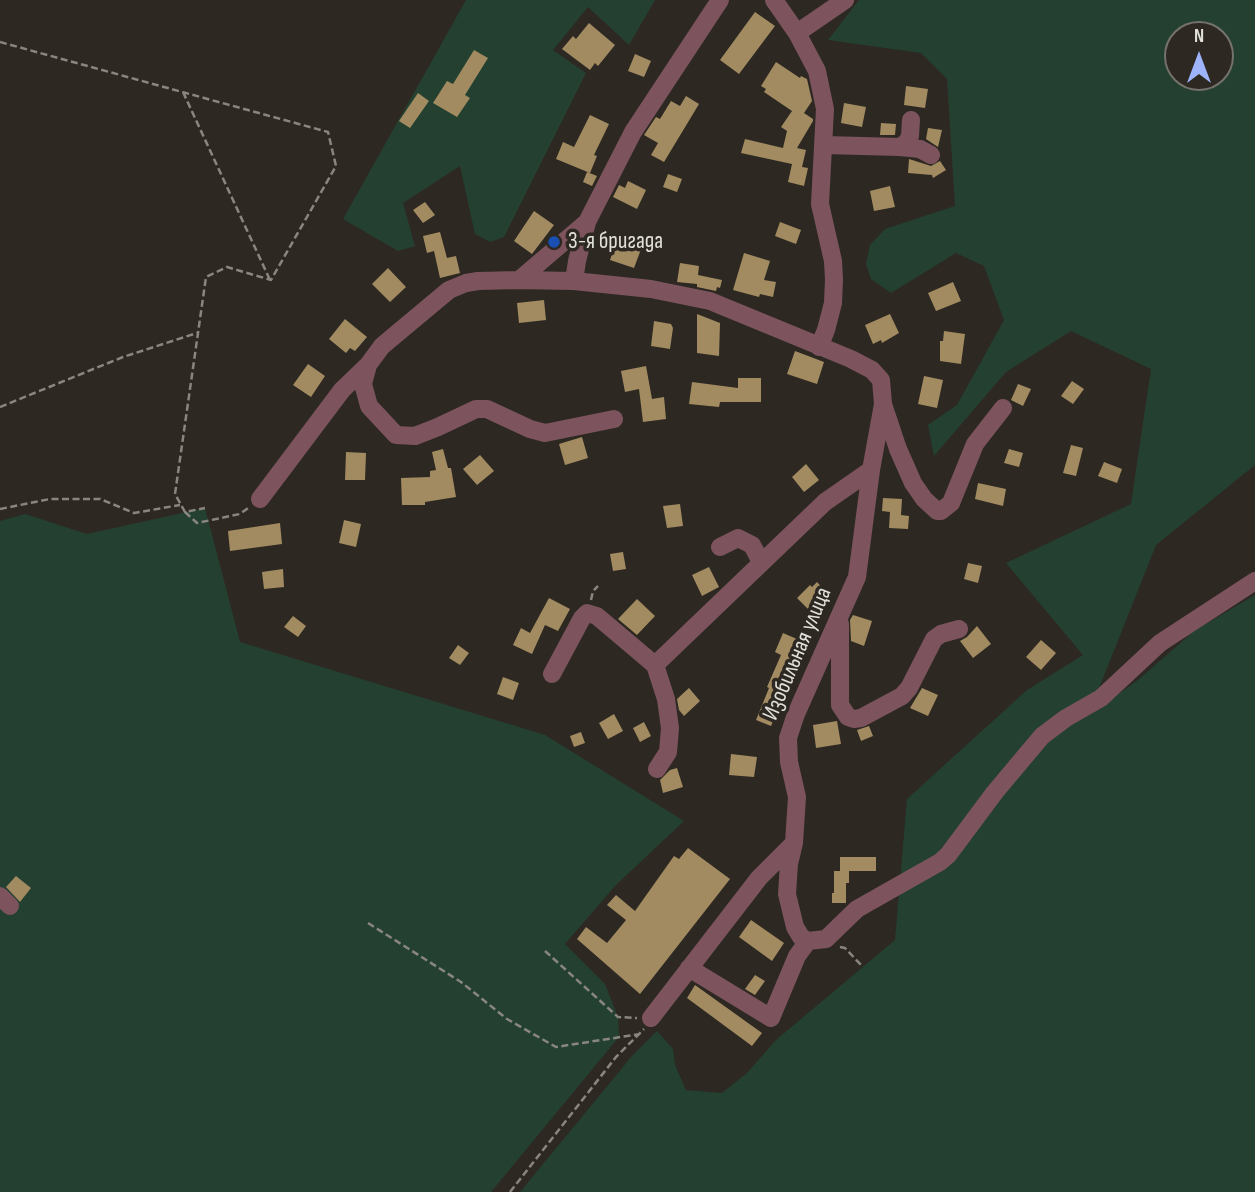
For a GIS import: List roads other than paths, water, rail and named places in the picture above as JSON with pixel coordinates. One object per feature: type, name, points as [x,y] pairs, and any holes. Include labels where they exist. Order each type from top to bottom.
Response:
[{"type":"street","points":[[574,282],[576,261],[587,222],[633,132],[720,0]]},
{"type":"street","points":[[774,0],[797,33],[817,71],[825,108],[820,204],[833,261],[834,280],[833,303],[819,347]]},
{"type":"street","points":[[797,33],[845,0]]},
{"type":"street","points":[[900,147],[907,142],[911,120]]},
{"type":"street","points":[[824,145],[900,147],[920,149],[931,155]]},
{"type":"street","points":[[519,280],[587,222]]},
{"type":"street","name":"Изобильная улица","points":[[260,499],[342,390],[368,365],[382,346],[400,328],[449,290],[466,283],[519,280],[574,282],[665,291],[710,301],[872,370],[881,380],[883,404],[871,470],[857,578],[796,714],[788,738],[789,762],[797,797],[787,894],[791,916],[809,940]]},
{"type":"street","points":[[368,365],[363,384],[369,406],[396,435],[415,436],[438,428],[475,409],[487,410],[545,433],[614,419]]},
{"type":"street","points":[[883,404],[913,483],[937,511],[942,511],[951,503],[975,444],[1003,408]]},
{"type":"street","points":[[655,665],[825,502],[871,470]]},
{"type":"street","points":[[720,547],[738,538],[752,545],[761,562]]},
{"type":"street","points":[[689,968],[771,1018],[797,956],[809,940],[826,939],[857,909],[940,862],[1042,736],[1066,718],[1101,698],[1160,643],[1255,581]]},
{"type":"street","points":[[552,674],[587,613],[597,616],[655,665],[664,689],[670,728],[668,752],[657,768]]},
{"type":"street","points":[[840,617],[840,705],[848,718],[855,719],[902,696],[909,688],[934,639],[959,629]]},
{"type":"street","points":[[651,1018],[759,878],[794,843]]},
{"type":"place","name":"3-я бригада","points":[[554,242]]}]
